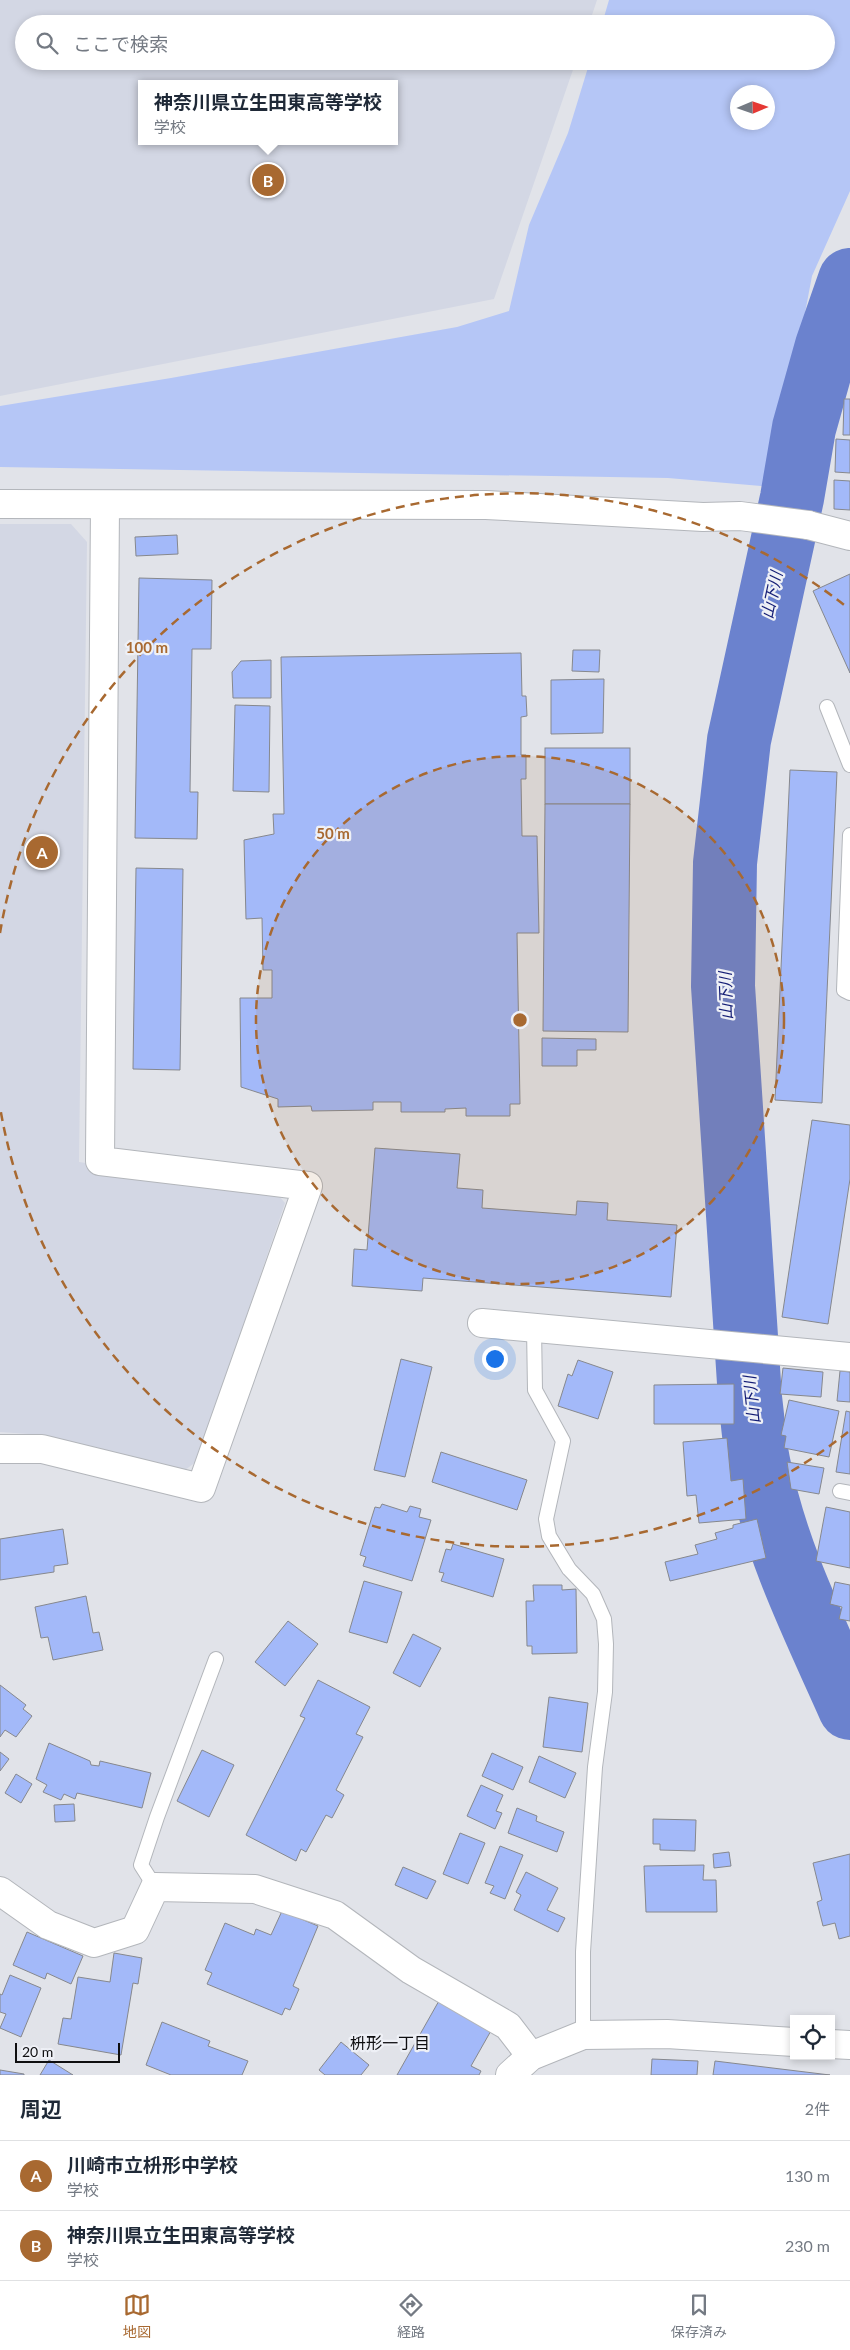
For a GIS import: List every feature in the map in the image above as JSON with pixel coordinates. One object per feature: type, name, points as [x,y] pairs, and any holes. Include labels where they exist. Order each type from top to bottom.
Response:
[{"type":"street","points":[[0,504],[486,505],[773,520],[850,536]]},
{"type":"street","points":[[0,1449],[42,1449],[201,1488],[308,1186],[100,1161],[105,505]]},
{"type":"street","points":[[482,1323],[761,1347],[850,1357]]},
{"type":"street","points":[[0,1892],[48,1925],[94,1943],[135,1930],[156,1887],[255,1889],[335,1915],[411,1970],[508,2026],[531,2056]]},
{"type":"street","points":[[510,2075],[531,2056],[583,2035],[667,2034],[790,2042]]},
{"type":"street","points":[[835,2044],[850,2045]]},
{"type":"lane","points":[[827,707],[850,765]]},
{"type":"lane","points":[[850,835],[844,990],[850,993]]},
{"type":"lane","points":[[534,1328],[535,1390],[563,1441],[546,1519],[549,1536],[569,1569],[593,1594],[604,1620],[606,1644],[605,1692],[595,1767],[582,1952],[583,2035]]},
{"type":"lane","points":[[156,1887],[141,1866],[156,1817],[216,1659]]},
{"type":"shaded area","points":[[0,0],[597,0],[592,15],[15,15],[15,70],[573,70],[494,299],[0,396]]},
{"type":"shaded area","points":[[609,0],[850,0],[850,191],[812,276],[772,487],[668,478],[0,467],[0,406],[171,378],[457,327],[509,311],[529,225],[568,133],[587,70],[835,70],[835,15],[605,15]]},
{"type":"shaded area","points":[[0,524],[71,524],[87,542],[79,1162],[274,1190],[285,1203],[197,1461],[181,1473],[29,1434],[0,1432]]},
{"type":"building","points":[[844,399],[850,399],[850,435],[843,435]]},
{"type":"building","points":[[836,439],[850,440],[850,473],[835,472]]},
{"type":"building","points":[[834,480],[850,481],[850,510],[834,509]]},
{"type":"building","points":[[177,535],[178,554],[136,556],[135,537]]},
{"type":"building","points":[[850,574],[850,673],[813,591]]},
{"type":"building","points":[[139,578],[212,580],[211,649],[192,649],[190,792],[198,792],[197,839],[135,838]]},
{"type":"building","points":[[573,650],[600,650],[599,672],[572,671]]},
{"type":"building","points":[[521,653],[522,696],[526,696],[527,716],[521,717],[521,755],[526,755],[526,779],[521,779],[522,836],[537,836],[539,933],[517,933],[520,1104],[510,1104],[510,1116],[466,1116],[466,1108],[445,1109],[445,1112],[401,1112],[401,1102],[373,1102],[373,1110],[312,1111],[311,1106],[278,1107],[278,1099],[241,1087],[240,998],[272,998],[272,970],[263,970],[262,918],[246,919],[244,840],[274,834],[273,814],[284,814],[281,657]]},
{"type":"building","points":[[271,660],[271,698],[233,698],[232,672],[241,661]]},
{"type":"building","points":[[604,679],[603,733],[551,734],[551,680]]},
{"type":"building","points":[[235,705],[270,706],[269,792],[233,791]]},
{"type":"building","points":[[545,748],[630,748],[630,804],[545,804]]},
{"type":"building","points":[[790,770],[837,772],[822,1103],[775,1100]]},
{"type":"building","points":[[545,804],[630,804],[628,1032],[543,1031]]},
{"type":"building","points":[[136,868],[183,869],[180,1070],[133,1069]]},
{"type":"building","points":[[542,1038],[596,1039],[596,1050],[577,1050],[577,1066],[542,1066]]},
{"type":"building","points":[[812,1120],[850,1125],[850,1179],[828,1324],[782,1317]]},
{"type":"building","points":[[375,1148],[460,1154],[457,1188],[483,1190],[482,1208],[576,1215],[577,1201],[608,1203],[607,1220],[677,1225],[671,1297],[423,1278],[422,1291],[352,1286],[354,1249],[367,1250]]},
{"type":"building","points":[[401,1359],[432,1367],[405,1477],[374,1470]]},
{"type":"building","points":[[578,1360],[613,1372],[598,1419],[558,1406],[568,1374],[572,1376]]},
{"type":"building","points":[[783,1368],[823,1372],[821,1397],[780,1394]]},
{"type":"building","points":[[840,1371],[850,1372],[850,1402],[837,1401]]},
{"type":"building","points":[[734,1384],[734,1424],[654,1424],[654,1385]]},
{"type":"building","points":[[789,1400],[839,1411],[829,1457],[784,1448],[786,1436],[781,1435]]},
{"type":"building","points":[[846,1411],[850,1412],[850,1474],[836,1472]]},
{"type":"building","points":[[727,1438],[731,1481],[743,1479],[746,1519],[699,1523],[696,1495],[687,1496],[683,1442]]},
{"type":"building","points":[[441,1452],[527,1480],[517,1510],[432,1482]]},
{"type":"building","points":[[787,1462],[824,1468],[819,1494],[791,1489]]},
{"type":"building","points":[[382,1504],[407,1512],[410,1506],[421,1509],[419,1517],[431,1520],[412,1581],[363,1566],[366,1557],[360,1555],[375,1507],[380,1508]]},
{"type":"building","points":[[826,1507],[850,1512],[850,1568],[816,1561]]},
{"type":"building","points":[[757,1519],[766,1558],[670,1581],[665,1562],[698,1554],[695,1545],[717,1539],[715,1533],[733,1528],[733,1525]]},
{"type":"building","points":[[63,1529],[68,1564],[54,1566],[54,1572],[0,1580],[0,1539]]},
{"type":"building","points":[[453,1544],[504,1559],[493,1597],[441,1581],[444,1573],[439,1572],[446,1549],[451,1550]]},
{"type":"building","points":[[364,1581],[402,1592],[387,1643],[349,1632]]},
{"type":"building","points":[[835,1582],[850,1585],[850,1621],[839,1619],[842,1607],[830,1604]]},
{"type":"building","points":[[533,1585],[562,1585],[562,1590],[576,1589],[577,1653],[532,1654],[532,1646],[527,1646],[526,1601],[534,1601]]},
{"type":"building","points":[[86,1596],[93,1633],[99,1632],[103,1650],[53,1660],[48,1637],[41,1638],[35,1607]]},
{"type":"building","points":[[288,1621],[318,1644],[285,1686],[255,1662]]},
{"type":"building","points":[[413,1634],[441,1648],[420,1687],[393,1673]]},
{"type":"building","points":[[318,1680],[370,1707],[356,1734],[363,1737],[336,1790],[344,1795],[332,1818],[326,1815],[306,1852],[301,1849],[296,1861],[246,1835],[305,1718],[300,1716]]},
{"type":"building","points":[[0,1685],[26,1705],[23,1709],[32,1716],[16,1737],[5,1730],[0,1737]]},
{"type":"building","points":[[549,1697],[588,1703],[582,1752],[543,1747]]},
{"type":"building","points":[[49,1743],[90,1761],[91,1765],[99,1766],[100,1761],[151,1773],[142,1808],[77,1793],[75,1799],[64,1794],[61,1800],[43,1792],[47,1785],[36,1779]]},
{"type":"building","points":[[202,1750],[234,1765],[209,1817],[177,1801]]},
{"type":"building","points":[[0,1752],[9,1759],[0,1771]]},
{"type":"building","points":[[492,1753],[523,1767],[513,1790],[482,1776]]},
{"type":"building","points":[[539,1756],[576,1773],[565,1798],[529,1782]]},
{"type":"building","points":[[16,1774],[32,1784],[21,1803],[5,1793]]},
{"type":"building","points":[[481,1785],[503,1795],[496,1811],[502,1813],[495,1829],[467,1816]]},
{"type":"building","points":[[74,1804],[75,1821],[55,1822],[54,1805]]},
{"type":"building","points":[[517,1808],[537,1816],[536,1821],[564,1832],[557,1852],[508,1833]]},
{"type":"building","points":[[653,1819],[696,1820],[695,1851],[660,1850],[660,1844],[653,1844]]},
{"type":"building","points":[[460,1833],[485,1843],[468,1884],[443,1874]]},
{"type":"building","points":[[500,1846],[523,1855],[505,1899],[490,1893],[494,1886],[485,1883]]},
{"type":"building","points":[[729,1852],[731,1866],[714,1868],[713,1854]]},
{"type":"building","points":[[850,1854],[850,1936],[839,1939],[835,1923],[823,1926],[817,1902],[822,1900],[813,1863]]},
{"type":"building","points":[[704,1865],[703,1880],[716,1880],[717,1912],[646,1912],[644,1866]]},
{"type":"building","points":[[403,1867],[436,1881],[427,1899],[395,1885]]},
{"type":"building","points":[[526,1872],[558,1888],[547,1910],[565,1918],[558,1932],[514,1910],[521,1895],[516,1892]]},
{"type":"building","points":[[282,1911],[318,1926],[293,1986],[299,1989],[290,2010],[285,2008],[282,2015],[207,1984],[212,1973],[205,1970],[225,1923],[254,1935],[256,1929],[271,1935]]},
{"type":"building","points":[[27,1932],[83,1956],[71,1984],[47,1973],[45,1979],[13,1965]]},
{"type":"building","points":[[114,1953],[142,1958],[138,1984],[133,1983],[121,2055],[58,2044],[63,2018],[71,2019],[78,1977],[110,1982]]},
{"type":"building","points":[[10,1975],[41,1988],[21,2037],[0,2028],[6,2014],[0,2012],[0,1994],[2,1995]]},
{"type":"building","points":[[440,1999],[492,2029],[471,2066],[481,2071],[479,2075],[397,2075]]},
{"type":"building","points":[[162,2022],[210,2041],[208,2046],[248,2061],[242,2075],[171,2075],[146,2065]]},
{"type":"building","points":[[341,2042],[369,2065],[361,2075],[325,2075],[319,2070]]},
{"type":"building","points":[[652,2059],[698,2061],[697,2075],[651,2075]]},
{"type":"building","points":[[49,2060],[73,2075],[40,2075]]},
{"type":"building","points":[[715,2061],[830,2075],[713,2075]]},
{"type":"building","points":[[0,2070],[24,2074],[24,2075],[0,2075]]},
{"type":"waterway","name":"山下川","points":[[850,280],[827,346],[804,428],[792,498],[739,740],[725,863],[723,986],[750,1398],[757,1458],[766,1498],[786,1560],[850,1708]]},
{"type":"place","name":"神奈川県立生田東高等学校","points":[[268,180]]},
{"type":"place","name":"川崎市立枡形中学校","points":[[42,852]]},
{"type":"district","name":"枡形一丁目","points":[[390,2042]]}]
